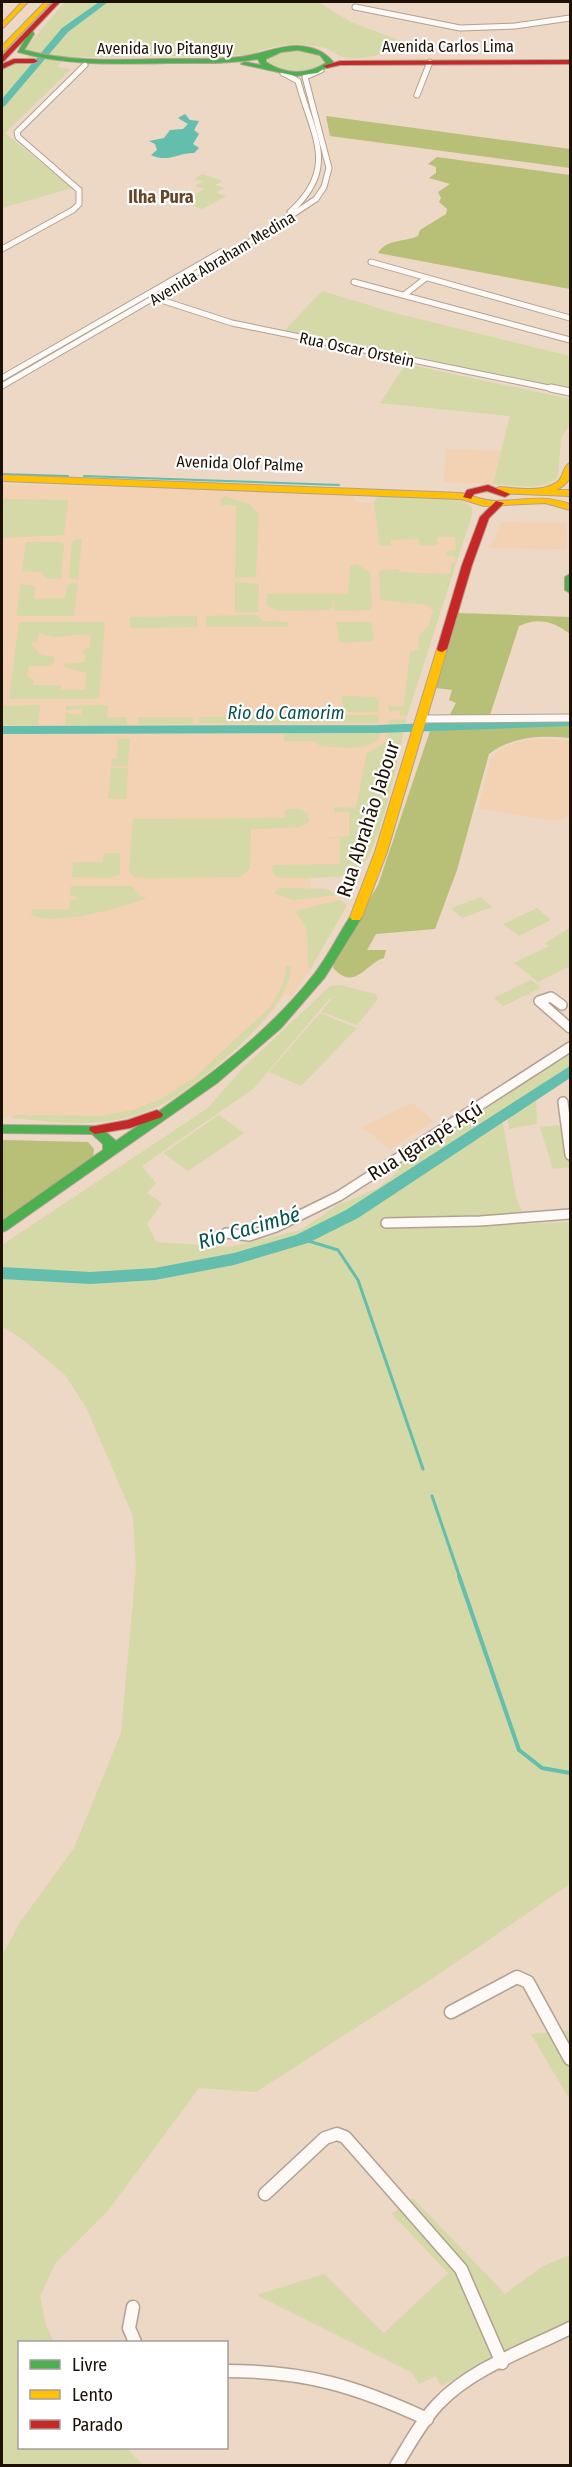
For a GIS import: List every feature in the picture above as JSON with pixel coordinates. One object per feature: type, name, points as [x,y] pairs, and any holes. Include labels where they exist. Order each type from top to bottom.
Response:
[{"type":"main road","points":[[2,26],[25,2]]},
{"type":"main road","points":[[2,34],[33,2]]},
{"type":"main road","points":[[2,51],[48,2]]},
{"type":"main road","points":[[2,60],[57,2]]},
{"type":"main road","points":[[2,67],[9,62],[26,57],[20,51],[31,34],[30,31]]},
{"type":"main road","name":"Avenida Ivo Pitanguy","points":[[26,57],[76,62],[247,59],[267,62],[298,48],[315,51],[325,64]]},
{"type":"main road","name":"Avenida Carlos Lima","points":[[325,64],[570,57]]},
{"type":"main road","points":[[267,62],[283,73],[304,73],[325,64]]},
{"type":"main road","name":"Avenida Carlos Lima","points":[[325,64],[570,62]]},
{"type":"main road","points":[[570,456],[570,472]]},
{"type":"main road","points":[[502,497],[561,486],[570,466]]},
{"type":"main road","name":"Avenida Olof Palme","points":[[2,471],[474,496]]},
{"type":"main road","name":"Avenida Olof Palme","points":[[2,478],[474,496]]},
{"type":"main road","points":[[542,491],[570,493]]},
{"type":"main road","points":[[485,517],[474,496],[543,499],[570,507]]},
{"type":"main road","name":"Rua Abrahão Jabour","points":[[2,1227],[213,1080],[277,1025],[304,995],[332,957],[357,915],[381,852],[467,565],[485,517],[502,497]]},
{"type":"main road","points":[[570,578],[568,585],[570,590]]},
{"type":"main road","name":"Rua Abrahão Jabour","points":[[2,1129],[95,1130],[130,1124],[177,1105]]},
{"type":"main road","points":[[95,1130],[110,1142],[110,1153]]},
{"type":"street","points":[[355,7],[438,25],[470,28],[525,25],[570,18]]},
{"type":"street","points":[[2,249],[73,210],[79,204],[79,190],[18,137],[17,132],[76,62]]},
{"type":"street","points":[[417,96],[430,62]]},
{"type":"street","name":"Avenida Abraham Medina","points":[[2,386],[155,298],[310,204],[326,181],[328,163],[305,77],[325,64]]},
{"type":"street","name":"Avenida Abraham Medina","points":[[2,378],[252,234],[262,233],[306,200],[314,190],[321,170],[298,81],[283,73]]},
{"type":"street","points":[[371,262],[570,318]]},
{"type":"street","points":[[404,294],[426,278]]},
{"type":"street","points":[[354,282],[570,340]]},
{"type":"street","name":"Rua Oscar Orstein","points":[[147,295],[232,323],[570,392]]},
{"type":"street","points":[[45,353],[54,356]]},
{"type":"street","points":[[36,358],[44,362]]},
{"type":"street","points":[[2,378],[11,381]]},
{"type":"street","points":[[419,725],[570,718]]},
{"type":"street","points":[[562,1005],[551,997],[539,1000],[570,1028]]},
{"type":"street","name":"Rua Igarapé Açú","points":[[226,1233],[249,1236],[276,1227],[339,1196],[570,1047]]},
{"type":"street","points":[[563,1102],[570,1155]]},
{"type":"street","points":[[386,1223],[480,1221],[570,1214]]},
{"type":"street","points":[[451,2012],[517,1977],[528,1982],[570,2059]]},
{"type":"street","points":[[265,2194],[325,2138],[337,2134],[345,2137],[446,2249],[461,2269],[502,2363]]},
{"type":"street","points":[[133,2307],[129,2328],[134,2341]]},
{"type":"street","points":[[396,2466],[438,2403],[453,2390],[570,2328]]},
{"type":"street","points":[[228,2371],[301,2373],[345,2383],[379,2395],[427,2419]]},
{"type":"shaded area","points":[[446,449],[501,451],[493,484],[444,482]]},
{"type":"shaded area","points":[[2,484],[351,494],[356,503],[467,503],[472,508],[406,718],[395,775],[370,854],[362,867],[354,872],[346,875],[310,877],[311,888],[326,889],[347,905],[311,968],[292,996],[284,995],[268,1017],[197,1082],[170,1100],[121,1119],[64,1123],[2,1117]]},
{"type":"shaded area","points":[[501,522],[566,523],[567,549],[488,548],[496,538]]},
{"type":"shaded area","points":[[538,739],[570,741],[570,816],[554,821],[478,808],[491,759],[499,750],[517,742]]},
{"type":"shaded area","points":[[412,1103],[434,1121],[390,1149],[362,1127]]},
{"type":"green space","points":[[65,2],[318,2],[351,22],[411,45],[359,58],[342,57],[325,48],[297,44],[269,48],[251,55],[65,57],[57,67],[71,69],[5,133],[72,188],[2,208],[2,68],[5,65],[20,63],[33,52],[24,50]]},
{"type":"green space","points":[[292,51],[315,53],[325,62],[313,71],[305,73],[280,70],[267,63],[270,56]]},
{"type":"green space","points":[[326,116],[570,149],[570,168],[330,136]]},
{"type":"green space","points":[[437,157],[570,175],[570,289],[378,253],[386,245],[418,236],[420,230],[446,214],[447,209],[439,202],[441,198],[438,192],[450,184],[429,178],[436,173],[436,167],[428,164]]},
{"type":"green space","points":[[202,174],[223,181],[215,185],[224,188],[216,193],[226,196],[202,209],[181,202],[205,189],[195,186],[203,181],[194,179]]},
{"type":"green space","points":[[322,291],[398,314],[570,356],[570,391],[284,331]]},
{"type":"green space","points":[[406,364],[570,399],[570,424],[561,438],[558,477],[545,485],[536,486],[493,484],[510,416],[380,403]]},
{"type":"green space","points":[[225,496],[249,504],[259,514],[256,577],[235,578],[236,505],[221,505],[221,498]]},
{"type":"green space","points":[[378,496],[459,499],[472,508],[472,514],[407,716],[400,716],[400,711],[394,710],[390,713],[388,704],[393,707],[404,706],[410,651],[419,650],[418,637],[429,625],[433,611],[427,605],[380,600],[379,571],[399,569],[399,572],[451,574],[451,563],[456,563],[455,556],[446,555],[445,552],[456,550],[455,537],[437,537],[438,545],[420,546],[419,539],[391,540],[391,546],[380,546],[374,503]]},
{"type":"green space","points":[[2,499],[68,500],[64,535],[2,538]]},
{"type":"green space","points":[[82,539],[78,580],[69,578],[72,542]]},
{"type":"green space","points":[[26,542],[64,544],[61,579],[46,579],[42,572],[22,571]]},
{"type":"green space","points":[[357,564],[370,573],[372,607],[369,610],[334,611],[333,596],[332,610],[278,611],[267,606],[267,594],[348,594],[350,566]]},
{"type":"green space","points":[[235,582],[259,584],[258,612],[235,612]]},
{"type":"green space","points":[[78,583],[74,616],[16,616],[21,584],[35,586],[34,599],[65,598],[67,586]]},
{"type":"green space","points":[[458,613],[570,617],[570,634],[552,623],[539,621],[519,626],[489,718],[448,718],[456,703],[449,700],[452,690],[436,688]]},
{"type":"green space","points":[[257,615],[263,621],[288,622],[288,627],[206,627],[206,616]]},
{"type":"green space","points":[[197,616],[197,627],[130,628],[130,617]]},
{"type":"green space","points":[[19,622],[105,622],[99,699],[9,699]],"holes":[[[39,633],[54,637],[85,634],[91,637],[90,647],[81,652],[86,655],[85,662],[64,664],[64,667],[87,673],[85,690],[61,690],[61,685],[33,685],[33,680],[27,676],[29,666],[48,666],[54,663],[55,657],[41,655],[32,645],[37,642]]]},
{"type":"green space","points":[[336,622],[371,622],[374,641],[340,643]]},
{"type":"green space","points":[[342,696],[375,697],[378,700],[379,712],[343,712]]},
{"type":"green space","points":[[40,705],[38,725],[2,725],[2,706]]},
{"type":"green space","points":[[108,705],[107,717],[127,717],[127,725],[65,725],[66,713],[81,715],[82,708],[66,711],[66,706]]},
{"type":"green space","points":[[378,715],[379,723],[199,723],[199,717]]},
{"type":"green space","points":[[138,717],[193,717],[193,724],[138,724]]},
{"type":"green space","points":[[406,719],[381,825],[364,863],[348,875],[320,878],[275,876],[271,868],[274,865],[340,864],[340,838],[322,838],[349,836],[349,811],[334,813],[334,807],[356,808],[367,753],[386,741],[389,720]]},
{"type":"green space","points":[[570,725],[570,738],[528,738],[508,743],[489,754],[457,870],[435,929],[376,934],[367,950],[386,950],[384,958],[354,977],[341,975],[333,968],[335,956],[378,885],[430,731],[441,727]]},
{"type":"green space","points":[[284,732],[379,732],[380,736],[369,745],[344,748],[320,746],[314,741],[284,741]]},
{"type":"green space","points":[[118,739],[130,739],[128,766],[111,766],[112,759],[117,759]]},
{"type":"green space","points":[[111,768],[128,768],[126,799],[108,799]]},
{"type":"green space","points":[[285,809],[300,809],[308,814],[309,822],[300,827],[251,829],[250,869],[240,877],[145,878],[135,877],[129,872],[133,819],[285,818]]},
{"type":"green space","points":[[104,853],[120,853],[120,874],[108,878],[72,877],[73,862],[103,862]]},
{"type":"green space","points":[[71,886],[132,886],[140,896],[147,898],[88,915],[54,919],[40,918],[31,914],[32,909],[69,909],[70,900],[76,900],[77,896],[70,896]]},
{"type":"green space","points":[[280,888],[326,889],[337,895],[293,900],[274,893]]},
{"type":"green space","points":[[481,897],[492,907],[462,918],[451,908]]},
{"type":"green space","points":[[340,900],[347,905],[311,968],[308,968],[307,929],[295,911]]},
{"type":"green space","points":[[537,908],[551,920],[519,936],[503,924]]},
{"type":"green space","points":[[570,928],[570,966],[538,982],[514,963],[549,946],[545,943]]},
{"type":"green space","points":[[286,966],[291,966],[288,983],[263,1021],[205,1075],[166,1102],[121,1119],[94,1123],[12,1118],[13,1115],[102,1116],[133,1110],[161,1099],[195,1077],[271,1006],[283,984]]},
{"type":"green space","points":[[531,980],[541,988],[503,1006],[494,998]]},
{"type":"green space","points":[[340,985],[375,994],[378,999],[357,1025],[321,1012],[332,998],[348,993],[330,998],[254,1088],[142,1166],[156,1183],[147,1193],[162,1203],[147,1224],[156,1242],[229,1247],[301,1230],[336,1206],[378,1188],[398,1172],[397,1160],[429,1144],[434,1135],[570,1046],[570,1077],[561,1080],[502,1119],[516,1197],[527,1224],[570,1222],[570,1884],[433,1978],[256,2092],[199,2088],[107,2212],[56,2262],[40,2296],[46,2326],[54,2341],[18,2341],[18,2449],[127,2449],[143,2465],[2,2466],[2,1956],[21,1921],[74,1848],[121,1733],[136,1567],[133,1516],[86,1407],[65,1375],[22,1339],[2,1326],[2,1245],[208,1108],[242,1069],[330,986]]},
{"type":"green space","points":[[320,1013],[357,1028],[301,1086],[269,1072]]},
{"type":"green space","points":[[536,1101],[537,1124],[509,1129],[508,1119]]},
{"type":"green space","points":[[219,1115],[244,1133],[188,1171],[164,1153]]},
{"type":"green space","points":[[562,1125],[570,1167],[553,1169],[540,1127]]},
{"type":"green space","points":[[2,1140],[88,1142],[94,1149],[93,1157],[2,1220]]},
{"type":"green space","points":[[570,2031],[570,2100],[531,2034]]},
{"type":"green space","points":[[413,2198],[505,2294],[543,2266],[570,2255],[570,2320],[441,2386],[436,2376],[419,2384],[411,2372],[257,2295],[324,2274],[384,2333],[448,2273],[392,2214]]},
{"type":"water","points":[[185,114],[190,120],[199,121],[194,130],[199,134],[193,144],[199,148],[194,153],[168,158],[151,155],[157,150],[155,144],[149,141],[164,138],[170,130],[183,129],[188,124],[178,118]]},
{"type":"waterway","points":[[2,104],[65,30],[104,2]]},
{"type":"waterway","points":[[2,474],[68,476]]},
{"type":"waterway","points":[[84,476],[339,485]]},
{"type":"waterway","name":"Rio do Camorim","points":[[2,730],[378,729],[570,722]]},
{"type":"waterway","name":"Rio Cacimbé","points":[[2,1273],[90,1278],[155,1274],[234,1259],[302,1239],[352,1214],[570,1071]]},
{"type":"waterway","points":[[302,1239],[338,1250],[358,1280],[423,1469]]},
{"type":"waterway","points":[[432,1496],[460,1578]]},
{"type":"waterway","points":[[459,1576],[519,1750],[542,1768],[570,1773]]},
{"type":"traffic: fast","points":[[30,31],[31,34],[20,51],[59,59],[101,62],[215,61],[266,55]]},
{"type":"traffic: fast","points":[[298,48],[322,53],[330,63],[305,74],[287,74],[262,63],[262,58],[279,50],[298,48]]},
{"type":"traffic: fast","points":[[245,64],[268,69]]},
{"type":"traffic: fast","points":[[570,577],[570,590]]},
{"type":"traffic: fast","points":[[2,1227],[213,1080],[277,1025],[321,974],[356,917]]},
{"type":"traffic: fast","points":[[2,1129],[95,1130],[110,1142],[110,1153]]},
{"type":"traffic: slow","points":[[2,26],[25,2]]},
{"type":"traffic: slow","points":[[2,50],[48,2]]},
{"type":"traffic: slow","points":[[550,489],[563,483],[570,466]]},
{"type":"traffic: slow","points":[[2,478],[461,496],[496,504],[545,500],[570,507]]},
{"type":"traffic: slow","points":[[499,490],[570,493]]},
{"type":"traffic: slow","points":[[356,917],[381,852],[442,649]]},
{"type":"traffic: jam","points":[[2,60],[57,2]]},
{"type":"traffic: jam","points":[[2,67],[14,61],[34,61]]},
{"type":"traffic: jam","points":[[327,66],[340,63],[570,62]]},
{"type":"traffic: jam","points":[[468,497],[470,492],[488,488],[505,494]]},
{"type":"traffic: jam","points":[[442,649],[467,565],[485,517],[499,503]]},
{"type":"traffic: jam","points":[[95,1130],[130,1124],[157,1114]]},
{"type":"district","name":"Ilha Pura","points":[[161,197]]}]
